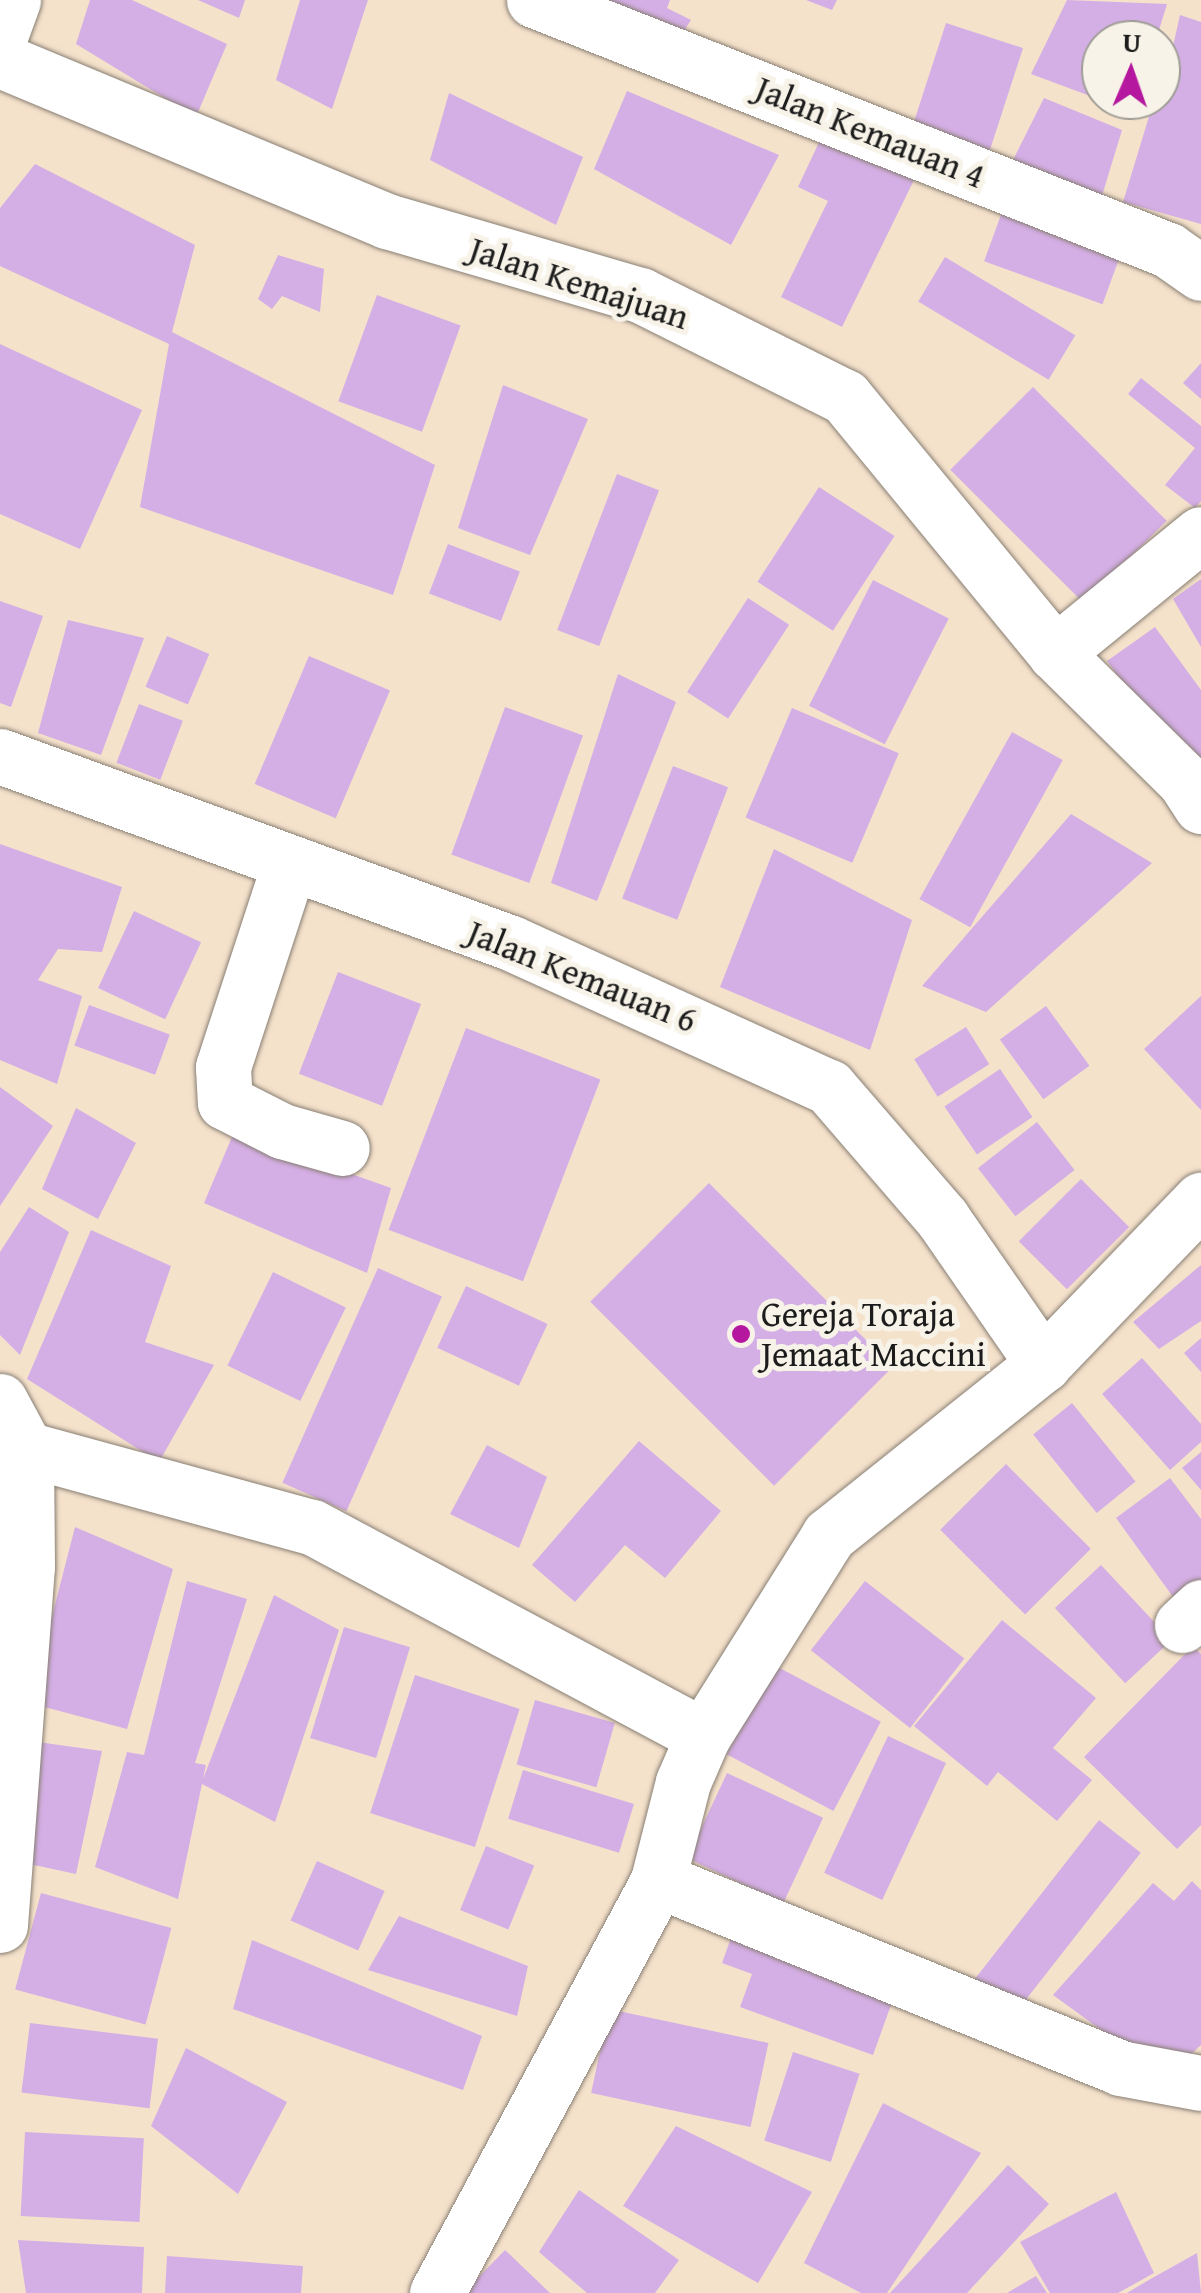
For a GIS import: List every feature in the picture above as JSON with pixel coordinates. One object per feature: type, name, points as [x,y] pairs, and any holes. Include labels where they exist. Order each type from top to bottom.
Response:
[{"type":"street","points":[[0,36],[13,0]]},
{"type":"street","name":"Jalan Kemauan 4","points":[[534,0],[1168,250],[1201,273]]},
{"type":"street","name":"Jalan Kemajuan","points":[[0,60],[386,222],[640,295],[845,397],[1054,653],[1184,780],[1201,806]]},
{"type":"street","points":[[1054,653],[1201,534]]},
{"type":"street","name":"Jalan Kemauan 6","points":[[0,756],[289,865],[511,943],[829,1087],[942,1218],[1043,1364]]},
{"type":"street","points":[[289,865],[223,1067],[225,1102],[282,1132],[342,1148]]},
{"type":"street","points":[[437,2293],[658,1880],[683,1782],[703,1736],[829,1535],[1043,1364],[1201,1200]]},
{"type":"street","points":[[0,1402],[26,1448],[14,1566],[0,1925]]},
{"type":"street","points":[[26,1448],[312,1527],[703,1736]]},
{"type":"street","points":[[658,1880],[1120,2068],[1201,2082]]},
{"type":"building","points":[[90,0],[132,0],[227,44],[196,117],[76,44]]},
{"type":"building","points":[[198,0],[245,0],[239,18]]},
{"type":"building","points":[[300,0],[368,0],[332,109],[276,80]]},
{"type":"building","points":[[591,0],[670,0],[667,8],[691,20],[678,40]]},
{"type":"building","points":[[806,0],[837,0],[832,10]]},
{"type":"building","points":[[1067,0],[1167,4],[1162,20],[1081,20],[1081,93],[1031,74]]},
{"type":"building","points":[[1180,15],[1201,22],[1201,224],[1123,202],[1148,120],[1181,120]]},
{"type":"building","points":[[946,23],[1023,48],[988,156],[911,131]]},
{"type":"building","points":[[627,91],[779,155],[731,245],[594,169]]},
{"type":"building","points":[[449,93],[583,157],[556,225],[430,160]]},
{"type":"building","points":[[1044,98],[1081,113],[1081,120],[1098,120],[1122,130],[1101,199],[1009,168]]},
{"type":"building","points":[[822,136],[914,180],[842,327],[781,297],[828,201],[798,187]]},
{"type":"building","points":[[35,164],[195,245],[172,332],[435,465],[393,595],[140,507],[169,344],[0,266],[0,208]]},
{"type":"building","points":[[1006,201],[1124,244],[1103,304],[984,261]]},
{"type":"building","points":[[278,255],[324,269],[320,312],[282,296],[272,309],[258,299]]},
{"type":"building","points":[[945,257],[1075,335],[1049,380],[918,302]]},
{"type":"building","points":[[377,295],[461,325],[422,432],[338,401]]},
{"type":"building","points":[[0,344],[142,410],[80,549],[0,514]]},
{"type":"building","points":[[1201,363],[1201,399],[1183,383]]},
{"type":"building","points":[[1141,378],[1201,426],[1201,501],[1195,508],[1165,485],[1195,448],[1128,394]]},
{"type":"building","points":[[503,385],[588,419],[530,555],[458,528]]},
{"type":"building","points":[[1033,387],[1167,521],[1084,603],[950,470]]},
{"type":"building","points":[[617,474],[659,490],[599,646],[557,630]]},
{"type":"building","points":[[819,487],[894,536],[833,631],[757,582]]},
{"type":"building","points":[[448,544],[520,572],[501,621],[429,593]]},
{"type":"building","points":[[1201,579],[1201,647],[1173,599]]},
{"type":"building","points":[[873,580],[949,619],[885,744],[809,706]]},
{"type":"building","points":[[748,598],[789,625],[728,719],[687,692]]},
{"type":"building","points":[[0,601],[43,616],[11,707],[0,703]]},
{"type":"building","points":[[68,620],[144,638],[101,755],[38,733]]},
{"type":"building","points":[[1155,627],[1201,690],[1201,789],[1107,661]]},
{"type":"building","points":[[167,636],[209,654],[188,705],[146,687]]},
{"type":"building","points":[[309,656],[390,690],[336,818],[255,784]]},
{"type":"building","points":[[618,674],[676,702],[597,901],[551,883]]},
{"type":"building","points":[[139,704],[183,721],[160,780],[116,763]]},
{"type":"building","points":[[505,707],[583,735],[529,883],[451,855]]},
{"type":"building","points":[[792,708],[899,753],[852,863],[746,818]]},
{"type":"building","points":[[1012,732],[1063,760],[970,927],[919,899]]},
{"type":"building","points":[[673,766],[728,787],[677,920],[622,899]]},
{"type":"building","points":[[1071,814],[1152,863],[986,1012],[922,986]]},
{"type":"building","points":[[0,844],[122,887],[102,952],[58,949],[38,980],[82,996],[57,1084],[0,1060]]},
{"type":"building","points":[[774,849],[912,920],[870,1050],[720,987]]},
{"type":"building","points":[[134,911],[201,942],[165,1019],[98,988]]},
{"type":"building","points":[[338,972],[421,1004],[382,1106],[299,1074]]},
{"type":"building","points":[[1201,996],[1201,1110],[1144,1049]]},
{"type":"building","points":[[89,1005],[170,1034],[155,1075],[74,1045]]},
{"type":"building","points":[[1046,1006],[1089,1066],[1043,1099],[1000,1040]]},
{"type":"building","points":[[966,1027],[989,1064],[938,1097],[914,1059]]},
{"type":"building","points":[[466,1028],[600,1080],[523,1281],[389,1230]]},
{"type":"building","points":[[1000,1069],[1032,1117],[977,1155],[944,1106]]},
{"type":"building","points":[[0,1087],[53,1126],[0,1206]]},
{"type":"building","points":[[76,1108],[136,1143],[98,1219],[42,1189]]},
{"type":"building","points":[[1037,1122],[1075,1170],[1015,1216],[978,1168]]},
{"type":"building","points":[[234,1132],[391,1188],[367,1273],[204,1203]]},
{"type":"building","points":[[1081,1179],[1129,1227],[1067,1289],[1019,1241]]},
{"type":"building","name":"Gereja Toraja Jemaat Maccini","points":[[709,1183],[893,1367],[774,1486],[590,1302]]},
{"type":"building","points":[[29,1207],[69,1232],[20,1355],[0,1335],[0,1252]]},
{"type":"building","points":[[91,1230],[171,1266],[145,1342],[214,1365],[159,1462],[27,1379]]},
{"type":"building","points":[[1201,1265],[1201,1321],[1159,1349],[1133,1322]]},
{"type":"building","points":[[378,1268],[442,1296],[346,1511],[282,1483]]},
{"type":"building","points":[[273,1272],[346,1308],[300,1401],[227,1365]]},
{"type":"building","points":[[466,1286],[548,1324],[519,1386],[437,1348]]},
{"type":"building","points":[[1201,1338],[1201,1372],[1184,1353]]},
{"type":"building","points":[[1142,1358],[1201,1424],[1201,1442],[1170,1470],[1102,1394]]},
{"type":"building","points":[[1072,1403],[1136,1481],[1097,1513],[1033,1434]]},
{"type":"building","points":[[639,1441],[721,1511],[665,1578],[625,1545],[575,1602],[532,1565]]},
{"type":"building","points":[[487,1445],[547,1477],[519,1548],[450,1514]]},
{"type":"building","points":[[1201,1452],[1201,1490],[1182,1468]]},
{"type":"building","points":[[1006,1464],[1091,1549],[1025,1615],[940,1530]]},
{"type":"building","points":[[1170,1478],[1201,1519],[1201,1583],[1176,1601],[1116,1518]]},
{"type":"building","points":[[75,1527],[173,1569],[127,1729],[37,1705],[41,1659]]},
{"type":"building","points":[[1101,1565],[1171,1640],[1125,1683],[1055,1608]]},
{"type":"building","points":[[187,1581],[247,1599],[195,1763],[206,1765],[203,1779],[274,1595],[339,1630],[275,1822],[202,1784],[178,1899],[95,1867],[127,1752],[144,1755]]},
{"type":"building","points":[[865,1581],[964,1659],[910,1728],[811,1650]]},
{"type":"building","points":[[1002,1620],[1096,1698],[1053,1748],[1092,1780],[1057,1821],[998,1772],[987,1786],[914,1726]]},
{"type":"building","points":[[344,1627],[410,1647],[376,1758],[310,1738]]},
{"type":"building","points":[[1193,1646],[1201,1654],[1201,1825],[1177,1849],[1084,1757]]},
{"type":"building","points":[[774,1665],[881,1722],[833,1811],[727,1754]]},
{"type":"building","points":[[415,1675],[520,1709],[475,1847],[370,1813]]},
{"type":"building","points":[[535,1700],[615,1723],[596,1787],[517,1764]]},
{"type":"building","points":[[888,1736],[946,1763],[882,1900],[824,1873]]},
{"type":"building","points":[[38,1742],[102,1751],[76,1874],[34,1865],[19,1875]]},
{"type":"building","points":[[523,1770],[634,1804],[619,1853],[508,1819]]},
{"type":"building","points":[[727,1773],[823,1818],[783,1903],[687,1858]]},
{"type":"building","points":[[1099,1820],[1141,1853],[1011,2018],[970,1985]]},
{"type":"building","points":[[486,1846],[534,1865],[508,1929],[460,1910]]},
{"type":"building","points":[[317,1861],[385,1891],[358,1950],[291,1920]]},
{"type":"building","points":[[1192,1881],[1201,1890],[1201,2045],[1166,2077],[1053,1995],[1153,1883],[1174,1901]]},
{"type":"building","points":[[41,1893],[171,1928],[146,2025],[15,1990]]},
{"type":"building","points":[[399,1916],[528,1966],[517,2016],[368,1970]]},
{"type":"building","points":[[732,1935],[895,1994],[873,2055],[740,2007],[752,1974],[722,1963]]},
{"type":"building","points":[[252,1940],[482,2036],[463,2090],[233,2009]]},
{"type":"building","points":[[609,2009],[768,2043],[751,2127],[591,2093]]},
{"type":"building","points":[[30,2023],[158,2039],[150,2108],[21,2092]]},
{"type":"building","points":[[186,2048],[287,2102],[238,2194],[151,2126]]},
{"type":"building","points":[[793,2052],[860,2074],[831,2162],[764,2140]]},
{"type":"building","points":[[883,2103],[981,2153],[887,2293],[861,2293],[804,2263]]},
{"type":"building","points":[[676,2126],[812,2192],[758,2283],[623,2206]]},
{"type":"building","points":[[25,2132],[144,2138],[139,2222],[21,2216]]},
{"type":"building","points":[[1008,2165],[1049,2204],[967,2293],[890,2293]]},
{"type":"building","points":[[579,2190],[679,2260],[655,2293],[587,2293],[539,2252]]},
{"type":"building","points":[[1116,2192],[1154,2273],[1118,2293],[1050,2293],[1020,2242]]},
{"type":"building","points":[[18,2240],[144,2247],[142,2293],[26,2293]]},
{"type":"building","points":[[505,2250],[550,2293],[463,2293]]},
{"type":"building","points":[[1197,2253],[1201,2293],[1127,2293],[1147,2281]]},
{"type":"building","points":[[167,2256],[303,2266],[301,2293],[165,2293]]},
{"type":"building","points":[[1036,2276],[1047,2293],[1007,2293]]},
{"type":"place","name":"Gereja Toraja Jemaat Maccini","points":[[741,1334]]}]
